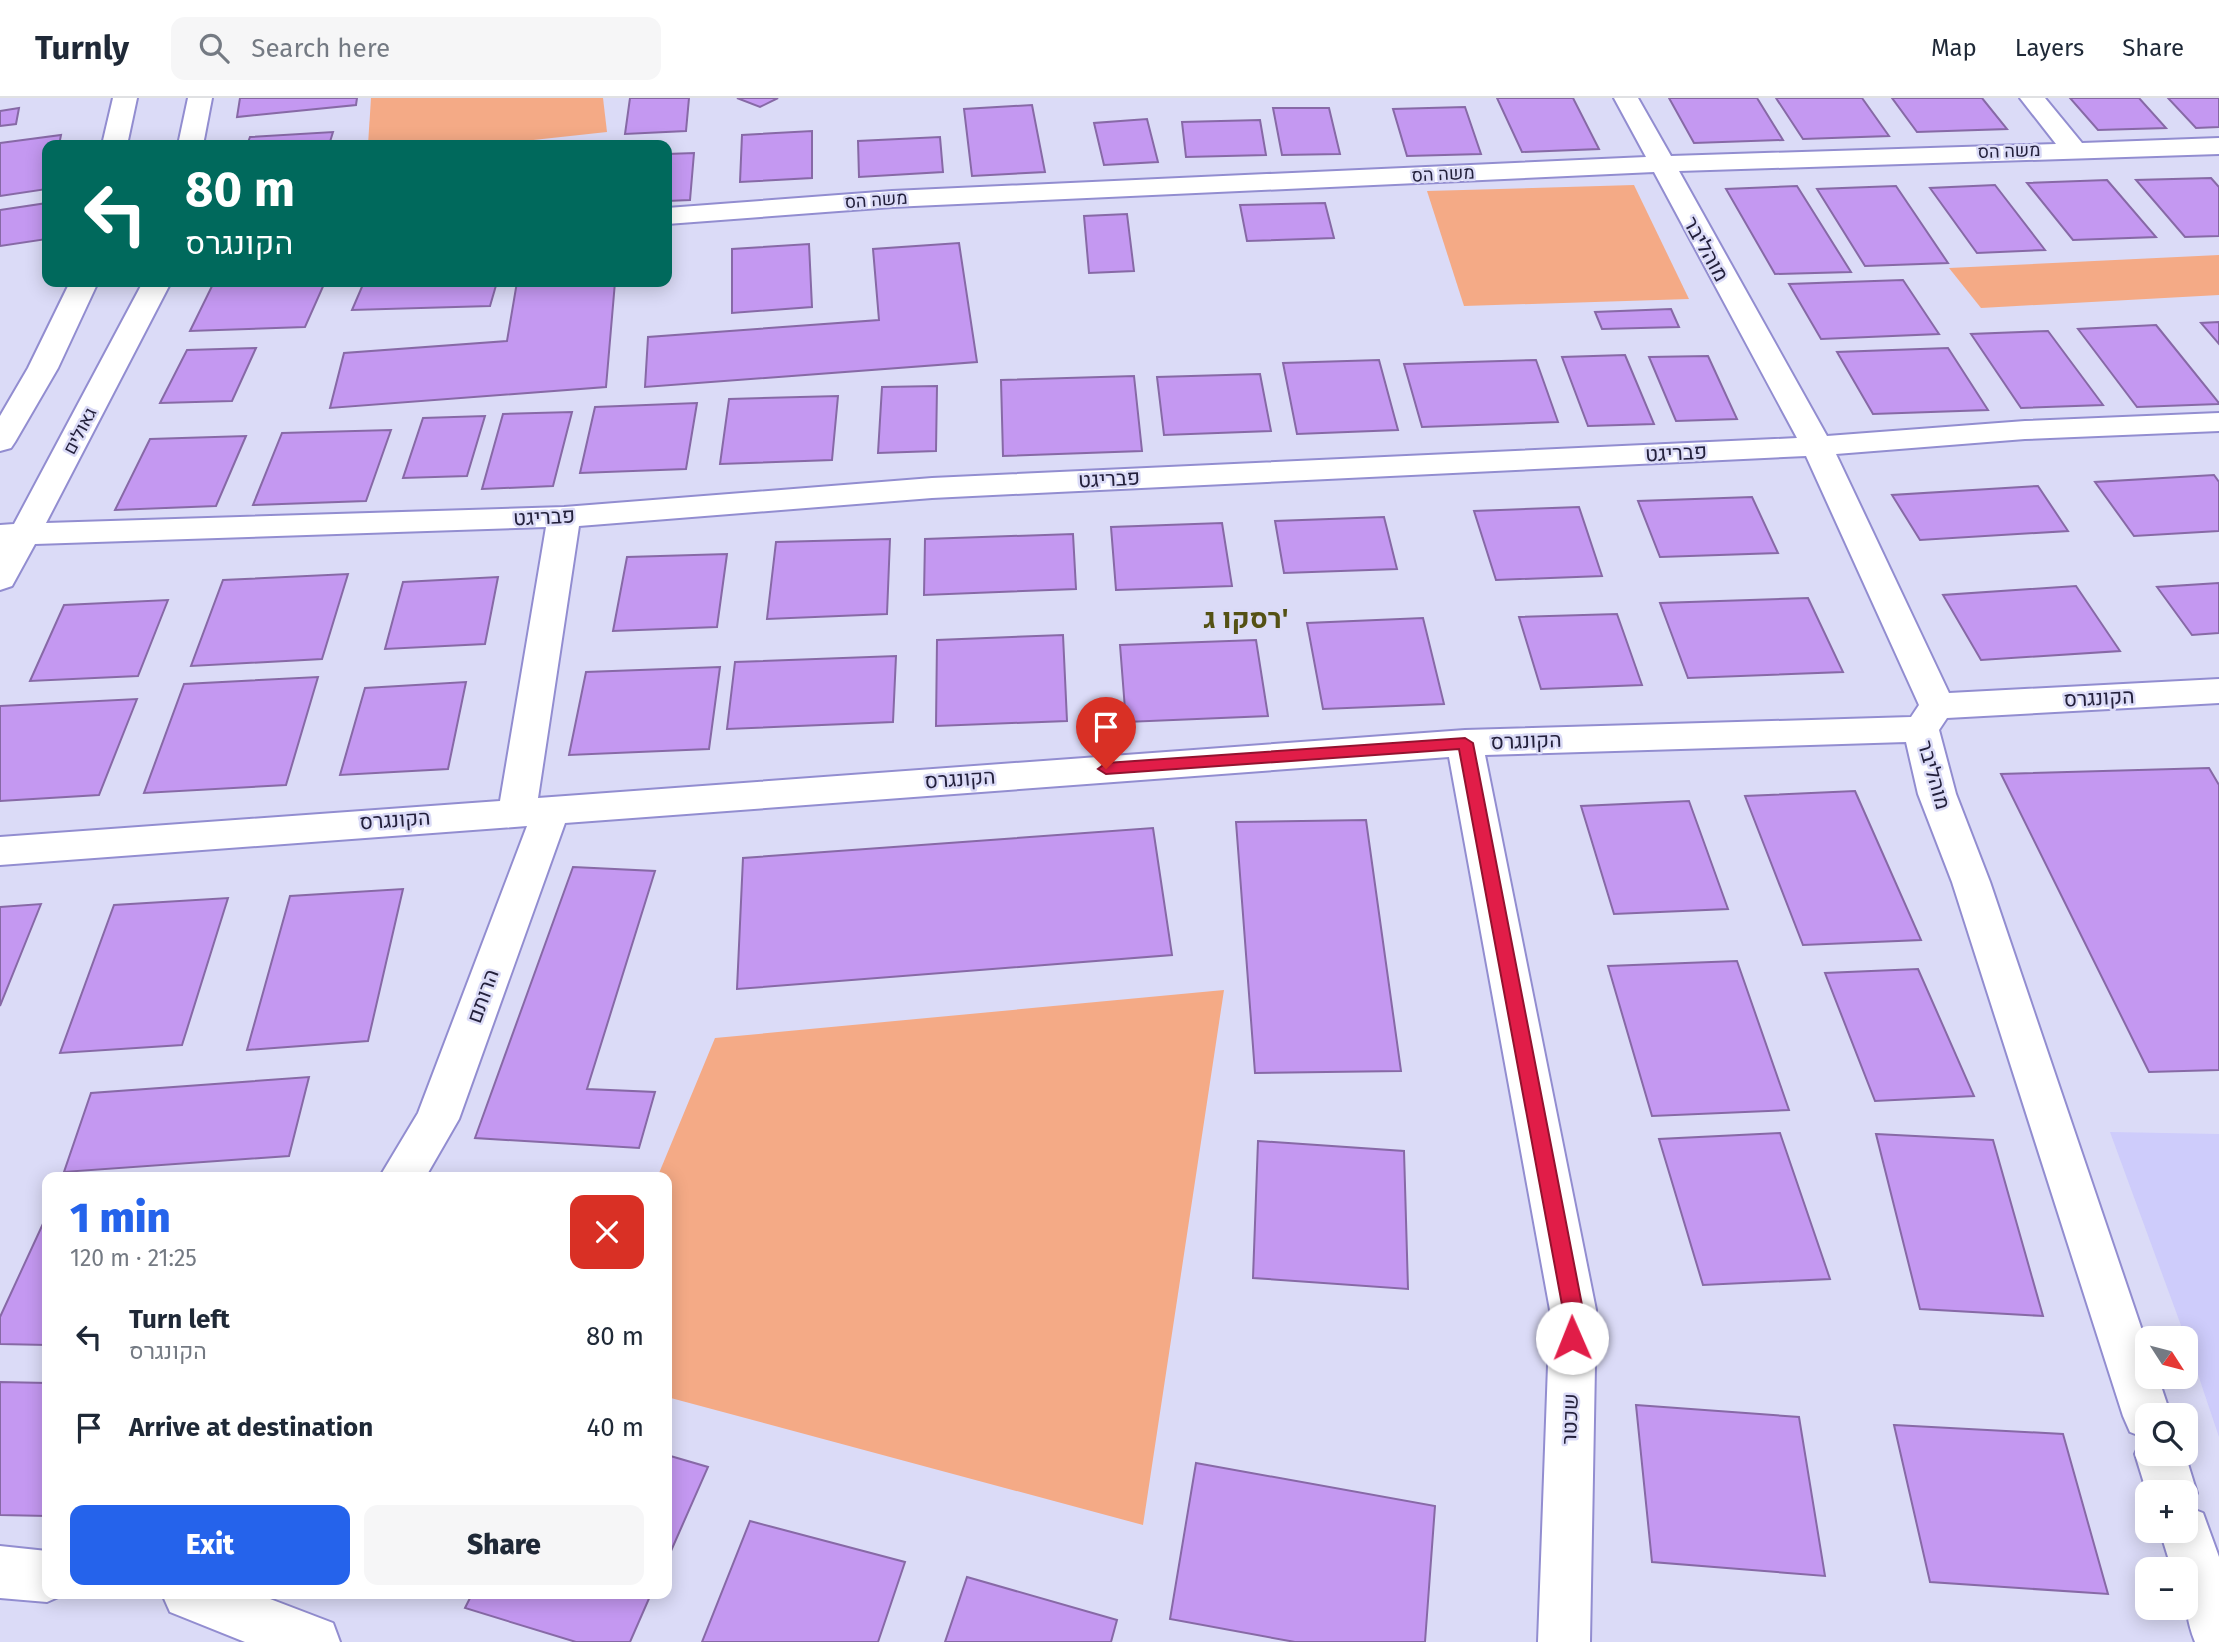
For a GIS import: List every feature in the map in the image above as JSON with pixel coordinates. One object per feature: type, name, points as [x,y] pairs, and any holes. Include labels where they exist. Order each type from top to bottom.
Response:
[{"type":"street","points":[[116,140],[125,98]]},
{"type":"street","points":[[192,140],[200,98]]},
{"type":"street","name":"מוהליבר","points":[[1626,98],[1816,446],[1929,717],[1937,794],[1971,882],[2143,1403]]},
{"type":"street","points":[[2032,98],[2074,149]]},
{"type":"street","name":"משה הס","points":[[672,216],[892,199],[1660,164],[2219,146]]},
{"type":"street","points":[[0,442],[43,368],[84,287]]},
{"type":"street","name":"גאולים","points":[[0,579],[11,536],[113,371],[155,287]]},
{"type":"street","name":"פבריגט","points":[[11,536],[564,517],[932,488],[1816,446],[2025,430],[2219,422]]},
{"type":"street","name":"הרותם","points":[[405,1172],[437,1119],[535,810],[564,517]]},
{"type":"street","name":"הקונגרס","points":[[0,850],[1465,743],[1929,717],[2219,691]]},
{"type":"street","name":"שכטר","points":[[1465,743],[1573,1310],[1564,1642]]},
{"type":"street","points":[[2189,1543],[2219,1637]]},
{"type":"street","points":[[0,1572],[42,1576]]},
{"type":"street","points":[[201,1599],[314,1642]]},
{"type":"shaded area","points":[[371,98],[603,98],[607,132],[533,140],[368,140]]},
{"type":"shaded area","points":[[1634,185],[1689,299],[1464,306],[1427,191]]},
{"type":"shaded area","points":[[2219,255],[2219,295],[1981,308],[1949,268]]},
{"type":"shaded area","points":[[1224,990],[1143,1525],[672,1398],[672,1172],[659,1172],[715,1038]]},
{"type":"shaded area","points":[[2110,1132],[2219,1134],[2219,1437],[2198,1375],[2198,1326],[2181,1326]]},
{"type":"building","points":[[240,98],[357,98],[356,105],[237,117]]},
{"type":"building","points":[[630,98],[689,98],[686,131],[625,134]]},
{"type":"building","points":[[737,98],[778,98],[760,107]]},
{"type":"building","points":[[1497,98],[1573,98],[1599,149],[1522,152]]},
{"type":"building","points":[[1669,98],[1757,98],[1783,140],[1694,143]]},
{"type":"building","points":[[1776,98],[1862,98],[1889,136],[1803,139]]},
{"type":"building","points":[[1892,98],[1982,98],[2007,129],[1917,132]]},
{"type":"building","points":[[2070,98],[2139,98],[2166,128],[2098,130]]},
{"type":"building","points":[[2168,98],[2219,98],[2219,127],[2196,128]]},
{"type":"building","points":[[1032,105],[1045,172],[972,176],[964,109]]},
{"type":"building","points":[[1465,107],[1481,154],[1407,156],[1393,109]]},
{"type":"building","points":[[19,108],[16,124],[0,126],[0,111]]},
{"type":"building","points":[[1273,108],[1329,108],[1340,154],[1282,155]]},
{"type":"building","points":[[1147,119],[1158,162],[1104,165],[1094,123]]},
{"type":"building","points":[[1260,120],[1266,155],[1186,157],[1182,122]]},
{"type":"building","points":[[812,131],[812,178],[740,182],[742,135]]},
{"type":"building","points":[[333,132],[331,140],[249,140],[250,137]]},
{"type":"building","points":[[61,135],[60,140],[42,140],[42,190],[0,196],[0,143]]},
{"type":"building","points":[[940,137],[943,172],[859,177],[858,141]]},
{"type":"building","points":[[694,153],[690,200],[672,201],[672,154]]},
{"type":"building","points":[[2211,178],[2219,187],[2219,236],[2185,237],[2136,180]]},
{"type":"building","points":[[2107,180],[2156,237],[2073,240],[2027,183]]},
{"type":"building","points":[[1995,185],[2045,250],[1977,253],[1930,188]]},
{"type":"building","points":[[1797,186],[1851,272],[1775,274],[1726,189]]},
{"type":"building","points":[[1896,186],[1948,263],[1865,266],[1817,189]]},
{"type":"building","points":[[1325,203],[1334,238],[1247,241],[1240,205]]},
{"type":"building","points":[[42,204],[42,240],[0,246],[0,210]]},
{"type":"building","points":[[1127,214],[1134,271],[1089,273],[1084,216]]},
{"type":"building","points":[[959,243],[977,362],[645,387],[648,337],[879,320],[873,249]]},
{"type":"building","points":[[809,244],[812,307],[732,313],[732,249]]},
{"type":"building","points":[[1903,280],[1939,334],[1821,339],[1789,284]]},
{"type":"building","points":[[212,287],[323,287],[305,327],[190,331]]},
{"type":"building","points":[[362,287],[496,287],[490,306],[352,310]]},
{"type":"building","points":[[516,287],[615,287],[606,387],[330,408],[344,353],[507,341]]},
{"type":"building","points":[[1671,309],[1679,327],[1602,329],[1595,312]]},
{"type":"building","points":[[2219,322],[2219,344],[2201,323]]},
{"type":"building","points":[[2156,325],[2219,404],[2137,407],[2078,329]]},
{"type":"building","points":[[2048,331],[2103,405],[2021,408],[1971,334]]},
{"type":"building","points":[[256,348],[232,401],[160,403],[187,350]]},
{"type":"building","points":[[1948,348],[1988,410],[1873,414],[1837,352]]},
{"type":"building","points":[[1625,355],[1654,424],[1588,426],[1562,357]]},
{"type":"building","points":[[1708,356],[1737,419],[1676,421],[1649,357]]},
{"type":"building","points":[[1379,360],[1398,430],[1297,434],[1283,363]]},
{"type":"building","points":[[1536,360],[1558,422],[1422,427],[1404,364]]},
{"type":"building","points":[[1260,374],[1271,431],[1164,435],[1157,377]]},
{"type":"building","points":[[1134,376],[1142,451],[1003,456],[1001,380]]},
{"type":"building","points":[[937,386],[936,451],[878,453],[882,387]]},
{"type":"building","points":[[838,396],[832,460],[720,464],[729,399]]},
{"type":"building","points":[[697,403],[686,469],[580,473],[595,407]]},
{"type":"building","points":[[572,412],[553,486],[482,489],[503,414]]},
{"type":"building","points":[[485,416],[467,476],[403,478],[423,418]]},
{"type":"building","points":[[391,430],[366,501],[253,505],[282,433]]},
{"type":"building","points":[[246,436],[216,506],[115,510],[150,439]]},
{"type":"building","points":[[2214,475],[2219,482],[2219,531],[2134,536],[2095,482]]},
{"type":"building","points":[[2038,486],[2068,531],[1920,540],[1892,495]]},
{"type":"building","points":[[1752,497],[1778,553],[1660,557],[1638,501]]},
{"type":"building","points":[[1579,507],[1602,576],[1496,580],[1474,511]]},
{"type":"building","points":[[1384,517],[1397,569],[1284,573],[1275,521]]},
{"type":"building","points":[[1222,523],[1232,586],[1116,590],[1111,527]]},
{"type":"building","points":[[1073,534],[1076,589],[924,595],[925,539]]},
{"type":"building","points":[[890,539],[887,614],[767,619],[776,542]]},
{"type":"building","points":[[727,554],[717,627],[613,631],[627,557]]},
{"type":"building","points":[[348,574],[322,659],[191,666],[223,580]]},
{"type":"building","points":[[498,577],[485,644],[385,649],[403,582]]},
{"type":"building","points":[[2219,583],[2219,633],[2192,635],[2157,587]]},
{"type":"building","points":[[2076,586],[2120,651],[1981,660],[1943,595]]},
{"type":"building","points":[[1808,598],[1843,672],[1688,678],[1660,603]]},
{"type":"building","points":[[168,600],[138,676],[30,681],[64,605]]},
{"type":"building","points":[[1617,614],[1642,685],[1541,689],[1519,617]]},
{"type":"building","points":[[1423,618],[1444,704],[1323,709],[1307,623]]},
{"type":"building","points":[[1063,635],[1067,721],[936,726],[937,640]]},
{"type":"building","points":[[1256,640],[1268,716],[1126,722],[1120,645]]},
{"type":"building","points":[[896,656],[893,722],[727,729],[735,662]]},
{"type":"building","points":[[720,667],[709,749],[569,755],[586,672]]},
{"type":"building","points":[[318,677],[286,785],[144,793],[184,684]]},
{"type":"building","points":[[466,682],[448,769],[340,775],[365,688]]},
{"type":"building","points":[[137,699],[99,795],[0,801],[0,706]]},
{"type":"building","points":[[2209,768],[2219,785],[2219,1070],[2149,1072],[2001,774]]},
{"type":"building","points":[[1855,791],[1921,940],[1803,945],[1745,796]]},
{"type":"building","points":[[1689,801],[1728,909],[1614,914],[1581,806]]},
{"type":"building","points":[[1366,820],[1401,1071],[1255,1073],[1236,822]]},
{"type":"building","points":[[1153,828],[1172,955],[737,989],[743,858]]},
{"type":"building","points":[[573,867],[655,871],[587,1089],[655,1092],[639,1148],[475,1138]]},
{"type":"building","points":[[403,889],[368,1041],[247,1050],[290,896]]},
{"type":"building","points":[[228,898],[182,1045],[60,1053],[114,905]]},
{"type":"building","points":[[41,904],[0,1006],[0,907]]},
{"type":"building","points":[[1737,961],[1789,1110],[1652,1116],[1608,966]]},
{"type":"building","points":[[1918,969],[1974,1096],[1875,1101],[1825,973]]},
{"type":"building","points":[[309,1077],[289,1156],[64,1172],[91,1093]]},
{"type":"building","points":[[1780,1133],[1830,1279],[1703,1285],[1659,1139]]},
{"type":"building","points":[[1876,1134],[1993,1140],[2043,1316],[1920,1309]]},
{"type":"building","points":[[1258,1141],[1404,1151],[1408,1289],[1253,1278]]},
{"type":"building","points":[[42,1226],[42,1345],[0,1344],[0,1317]]},
{"type":"building","points":[[0,1382],[42,1383],[42,1516],[0,1515]]},
{"type":"building","points":[[1636,1405],[1799,1417],[1825,1576],[1652,1562]]},
{"type":"building","points":[[1894,1425],[2063,1434],[2108,1594],[1930,1582]]},
{"type":"building","points":[[672,1456],[708,1467],[672,1549]]},
{"type":"building","points":[[1196,1463],[1435,1506],[1425,1642],[1295,1642],[1170,1619]]},
{"type":"building","points":[[750,1521],[905,1562],[878,1642],[702,1642]]},
{"type":"building","points":[[967,1577],[1117,1620],[1111,1642],[945,1642]]},
{"type":"building","points":[[470,1599],[649,1599],[630,1642],[576,1642],[465,1608]]},
{"type":"district","name":"רסקו ג'","points":[[1246,618]]},
{"type":"route","points":[[1106,769],[1465,743],[1573,1310],[1572,1338]]}]
